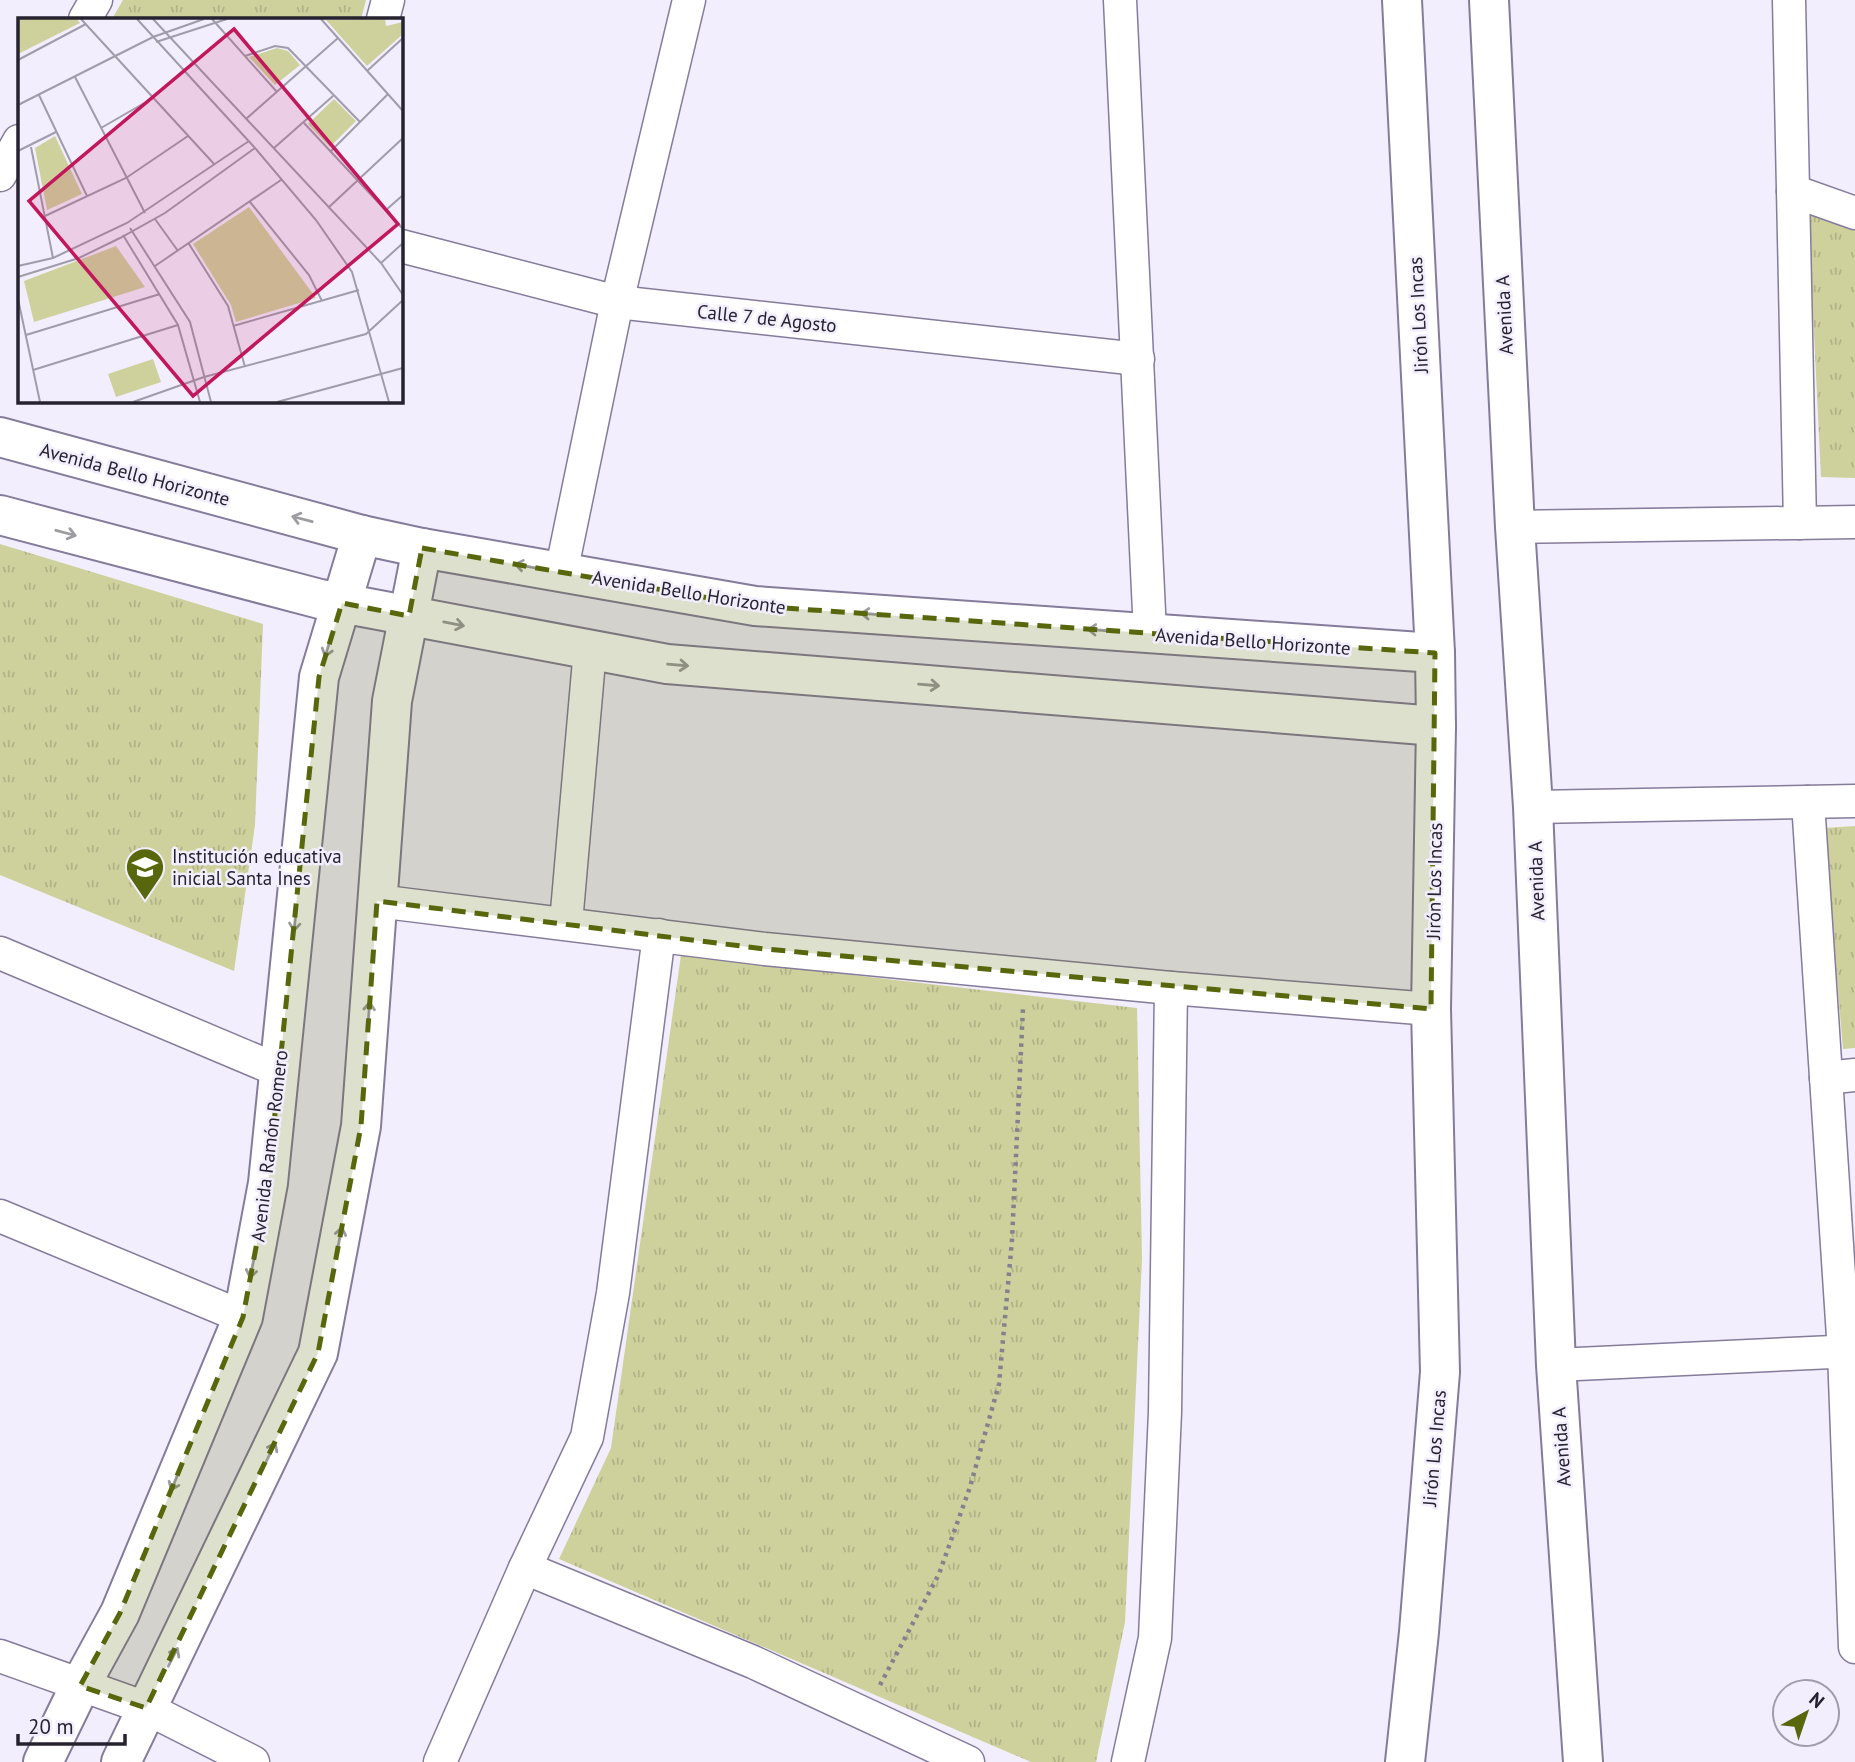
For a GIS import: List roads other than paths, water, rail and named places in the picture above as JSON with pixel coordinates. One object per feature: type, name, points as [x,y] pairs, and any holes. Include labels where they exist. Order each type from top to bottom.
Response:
[{"type":"street","points":[[86,18],[96,0]]},
{"type":"street","points":[[383,18],[388,0]]},
{"type":"street","points":[[561,573],[617,302],[688,0]]},
{"type":"street","points":[[1118,0],[1150,634]]},
{"type":"street","name":"Jirón Los Incas","points":[[1402,0],[1435,653],[1431,1009],[1440,1371],[1419,1632],[1405,1762]]},
{"type":"street","name":"Avenida A","points":[[1489,0],[1515,527],[1533,807],[1556,1365],[1583,1762]]},
{"type":"street","points":[[1790,0],[1800,523]]},
{"type":"street","points":[[0,176],[18,146]]},
{"type":"street","points":[[1793,191],[1855,213]]},
{"type":"street","name":"Calle 7 de Agosto","points":[[402,246],[617,302],[1138,359]]},
{"type":"street","name":"Avenida Bello Horizonte","points":[[0,437],[362,535],[422,548],[755,606],[1435,653]]},
{"type":"street","points":[[0,515],[342,603],[667,664],[1436,726]]},
{"type":"street","points":[[1515,527],[1855,522]]},
{"type":"street","name":"Avenida Ramón Romero","points":[[43,1762],[120,1613],[243,1317],[268,1183],[319,677],[362,535]]},
{"type":"street","points":[[121,1762],[318,1353],[361,1126],[392,701],[422,548]]},
{"type":"street","points":[[566,923],[590,649]]},
{"type":"street","points":[[1533,807],[1855,801]]},
{"type":"street","points":[[1808,803],[1840,1077],[1850,1351],[1855,1647]]},
{"type":"street","points":[[377,901],[765,948],[1171,988],[1431,1009]]},
{"type":"street","points":[[440,1762],[525,1568],[587,1437],[613,1293],[659,935]]},
{"type":"street","points":[[0,953],[280,1071]]},
{"type":"street","points":[[1128,1762],[1155,1638],[1166,1412],[1171,988]]},
{"type":"street","points":[[0,1216],[243,1317]]},
{"type":"street","points":[[1556,1365],[1850,1351]]},
{"type":"street","points":[[525,1568],[752,1662],[968,1762]]},
{"type":"street","points":[[0,1656],[146,1708],[253,1762]]},
{"type":"place","name":"Institución educativa inicial Santa Ines","points":[[145,901]]}]
